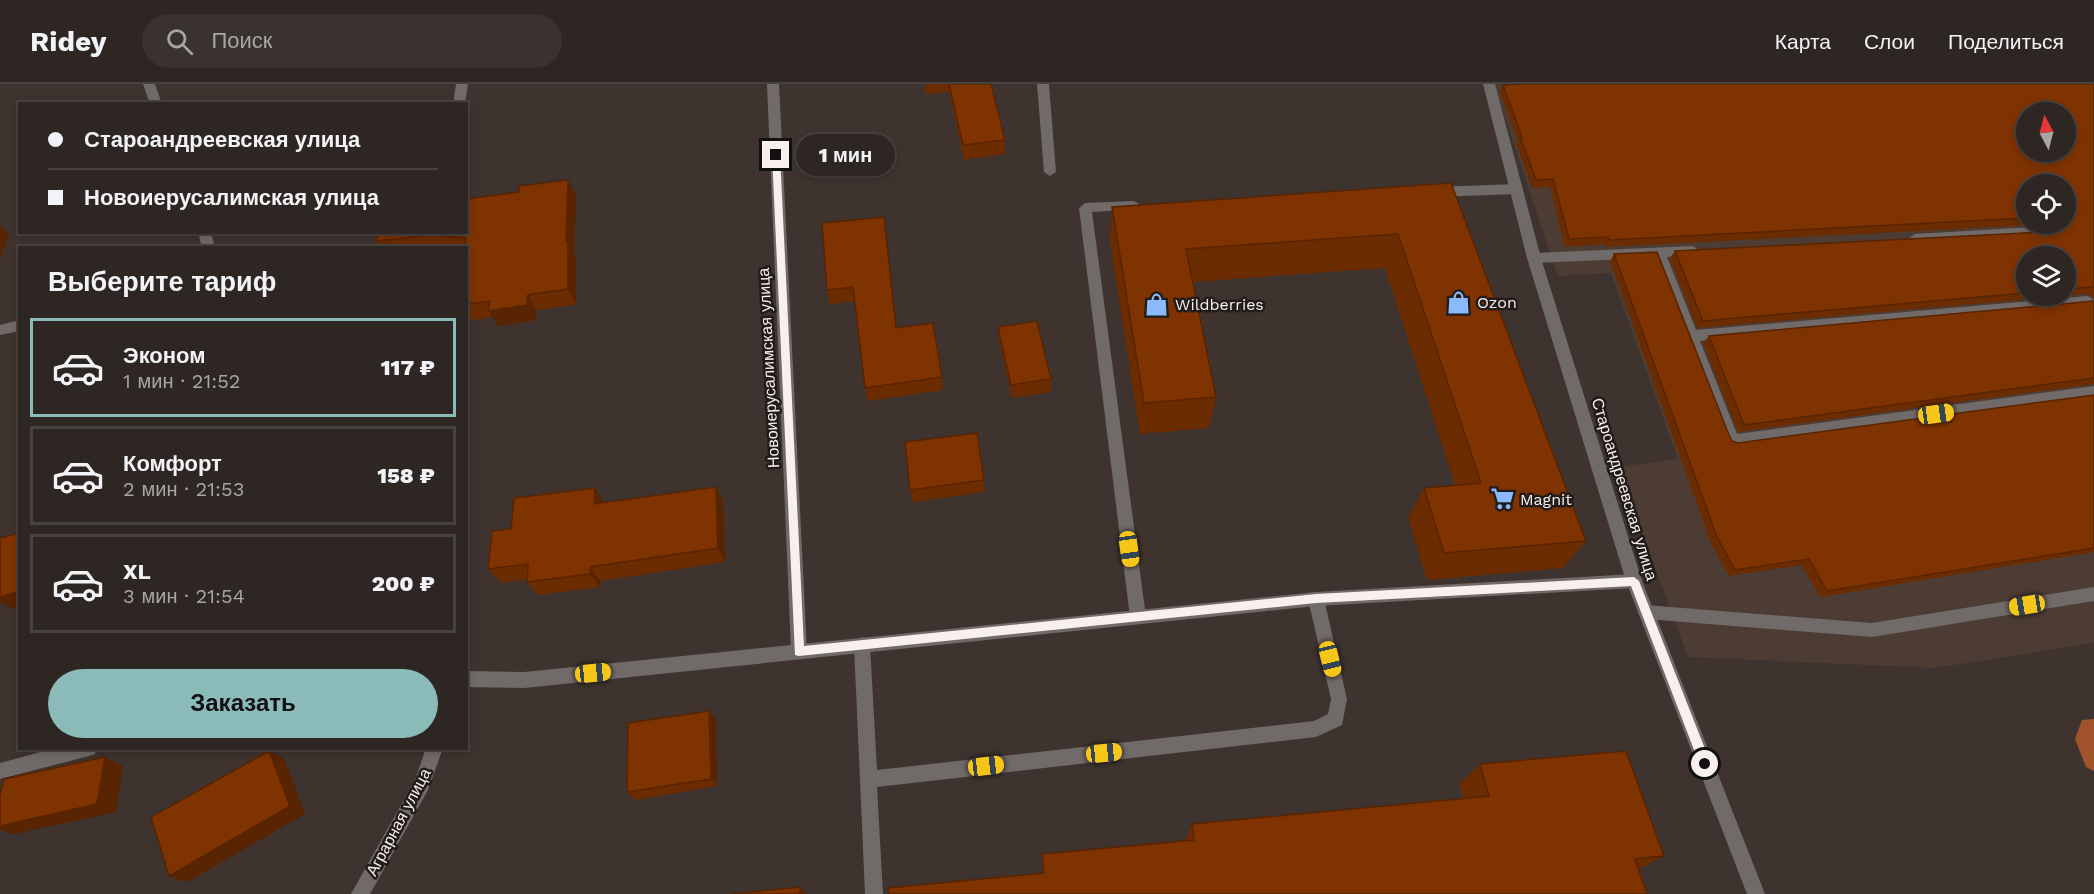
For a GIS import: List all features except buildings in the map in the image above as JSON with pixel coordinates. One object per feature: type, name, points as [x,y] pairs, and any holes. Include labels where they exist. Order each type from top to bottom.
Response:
[{"type":"street","points":[[149,84],[155,102]]},
{"type":"street","points":[[459,102],[462,84]]},
{"type":"street","name":"Новоиерусалимская улица","points":[[773,84],[799,651]]},
{"type":"street","points":[[1043,84],[1050,172]]},
{"type":"street","name":"Староандреевская улица","points":[[1489,84],[1534,258],[1634,581],[1755,894]]},
{"type":"street","points":[[1420,193],[1516,189]]},
{"type":"street","points":[[1138,617],[1085,208],[1145,206]]},
{"type":"street","points":[[1906,239],[2016,233]]},
{"type":"street","points":[[1534,258],[1707,250]]},
{"type":"street","points":[[1659,253],[1732,441],[2094,392]]},
{"type":"street","points":[[1691,336],[2088,301]]},
{"type":"street","points":[[0,330],[18,326]]},
{"type":"street","points":[[468,679],[524,680],[1316,599],[1634,581]]},
{"type":"street","points":[[1646,612],[1872,630],[2094,594]]},
{"type":"street","points":[[869,779],[1316,729],[1336,719],[1340,699],[1316,599]]},
{"type":"street","points":[[862,645],[874,894]]},
{"type":"street","points":[[0,771],[81,750]]},
{"type":"street","name":"Аграрная улица","points":[[360,894],[422,784],[434,750]]},
{"type":"shaded area","points":[[1494,84],[2094,84],[2094,643],[1935,668],[1688,657],[1618,467],[1678,459],[1611,273],[1558,276]]},
{"type":"shaded area","points":[[2094,719],[2094,771],[2086,767],[2075,739],[2082,720]]},
{"type":"place","name":"Ozon","points":[[1459,302]]},
{"type":"place","name":"Wildberries","points":[[1157,304]]},
{"type":"place","name":"Magnit","points":[[1502,499]]},
{"type":"route","points":[[776,155],[799,651],[1316,599],[1634,581],[1705,764]]}]
